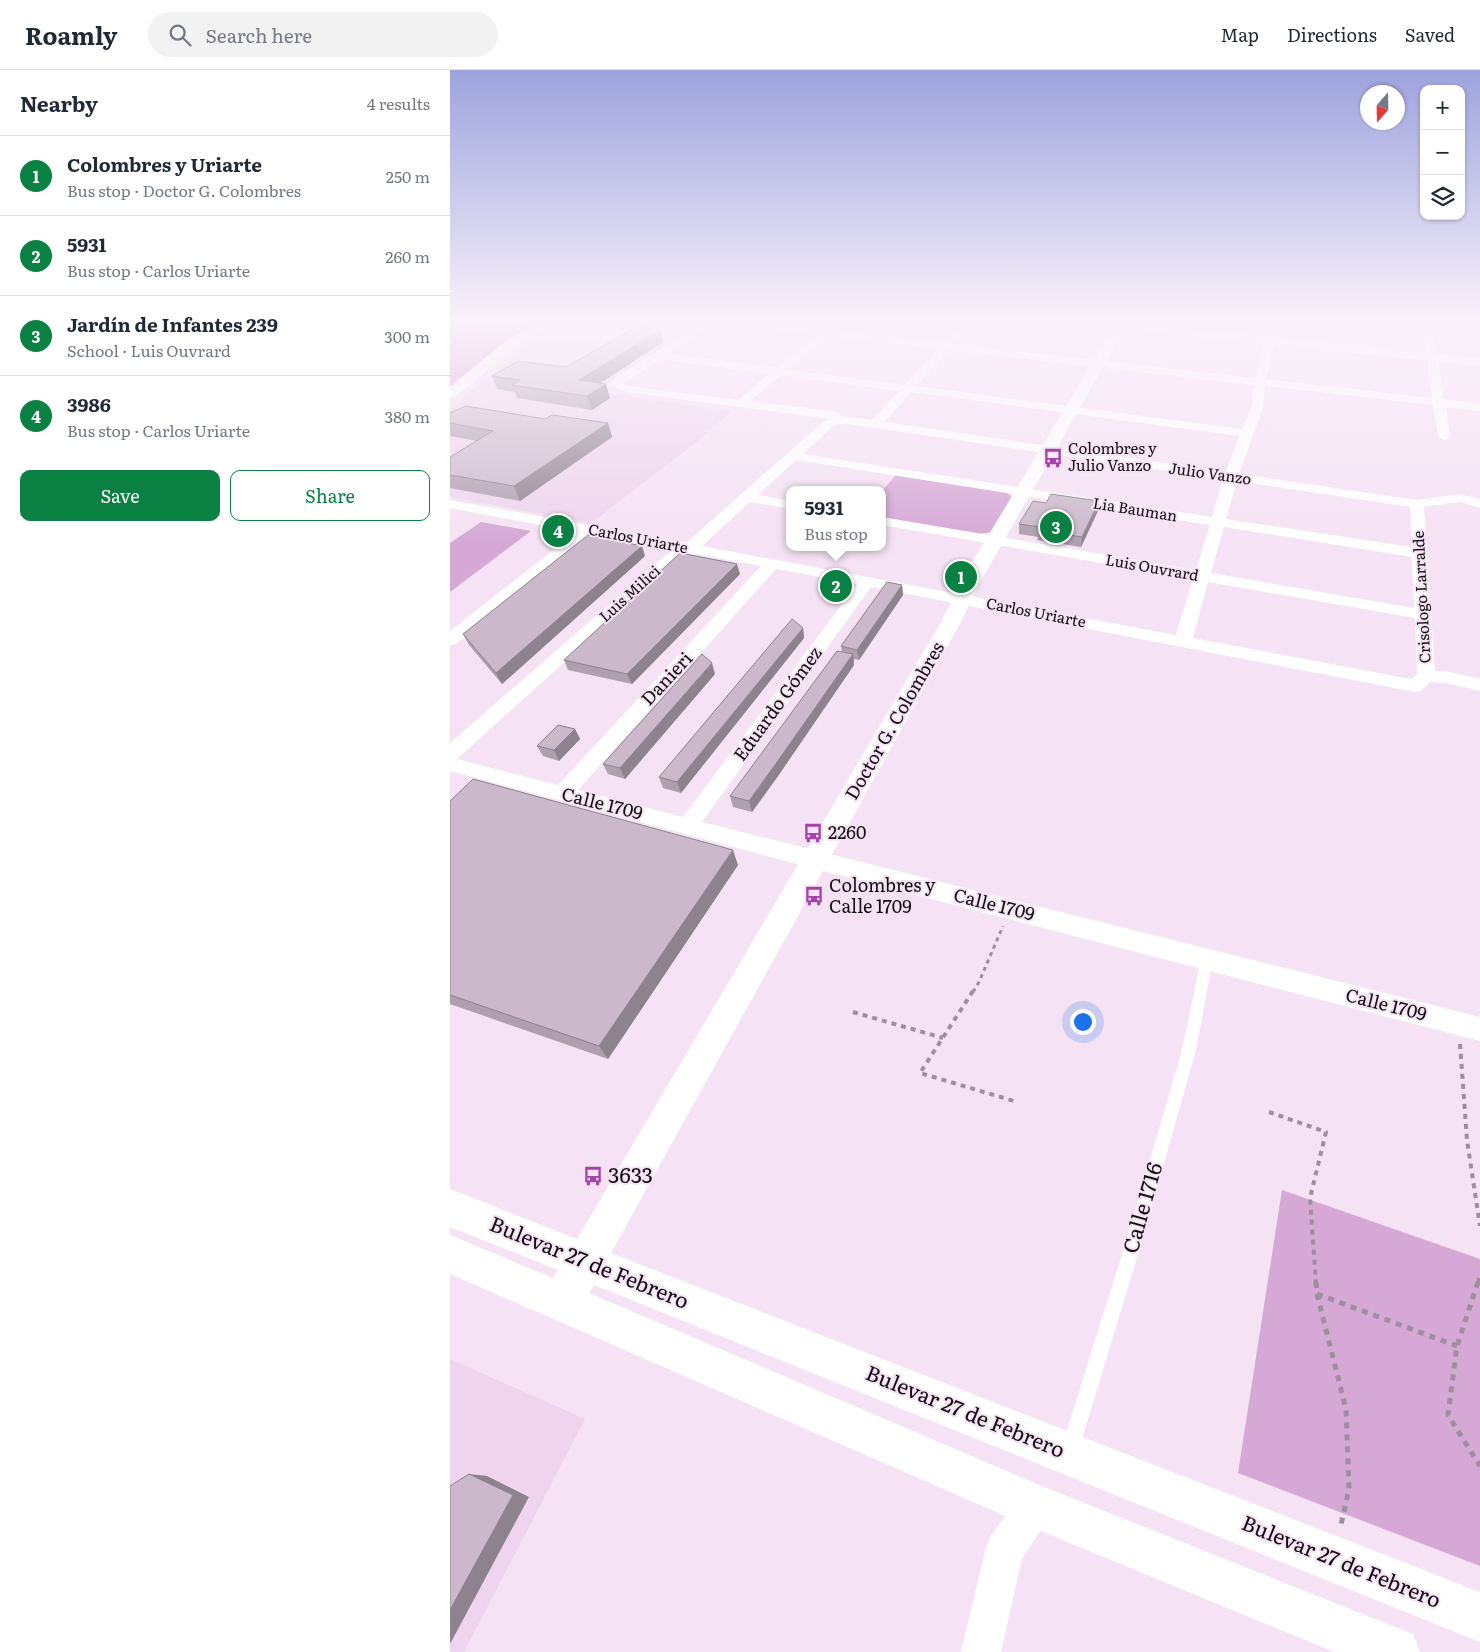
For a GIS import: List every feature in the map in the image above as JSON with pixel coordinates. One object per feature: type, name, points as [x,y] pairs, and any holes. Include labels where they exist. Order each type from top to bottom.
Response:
[{"type":"street","name":"Julio Vanzo","points":[[682,396],[833,415],[836,420],[876,424],[1417,504],[1460,498],[1480,504]]},
{"type":"street","points":[[741,403],[750,396]]},
{"type":"street","points":[[876,424],[902,396]]},
{"type":"street","points":[[961,396],[1246,433]]},
{"type":"street","name":"Doctor G. Colombres","points":[[562,1302],[951,622],[994,542],[1080,396]]},
{"type":"street","points":[[1183,642],[1231,477],[1257,408],[1258,396]]},
{"type":"street","points":[[1378,396],[1480,407]]},
{"type":"street","points":[[1438,396],[1444,436]]},
{"type":"street","name":"Luis Milici","points":[[450,754],[671,558],[697,543],[745,497],[828,424],[836,420]]},
{"type":"street","name":"Lia Bauman","points":[[793,456],[1419,553]]},
{"type":"street","points":[[745,497],[786,504]]},
{"type":"street","name":"Carlos Uriarte","points":[[450,504],[1183,642],[1421,681],[1446,677],[1480,685]]},
{"type":"street","name":"Crisologo Larralde","points":[[1417,504],[1422,614],[1421,681]]},
{"type":"street","name":"Luis Ouvrard","points":[[886,522],[994,542],[1422,614]]},
{"type":"street","points":[[450,640],[588,530]]},
{"type":"street","name":"Danieri","points":[[562,794],[772,564]]},
{"type":"street","name":"Eduardo Gómez","points":[[688,826],[867,582]]},
{"type":"street","name":"Calle 1709","points":[[450,764],[815,860],[1470,1026]]},
{"type":"street","name":"Bulevar 27 de Febrero","points":[[450,1208],[1480,1617]]},
{"type":"street","points":[[450,1254],[1035,1506],[1395,1652]]},
{"type":"street","points":[[981,1652],[1004,1550],[1035,1506]]},
{"type":"lane","name":"Calle 1716","points":[[1068,1453],[1131,1252],[1188,1054],[1207,960]]},
{"type":"path","points":[[1010,909],[979,982],[920,1073],[1014,1100]]},
{"type":"path","points":[[853,1012],[943,1038]]},
{"type":"path","points":[[1470,1026],[1467,1140],[1480,1226]]},
{"type":"path","points":[[1269,1112],[1326,1132],[1310,1198],[1317,1294],[1346,1409],[1349,1489],[1334,1559]]},
{"type":"path","points":[[1480,1276],[1457,1346],[1448,1415],[1480,1466]]},
{"type":"path","points":[[1317,1294],[1457,1346]]},
{"type":"shaded area","points":[[466,396],[627,396],[731,412],[698,441],[591,523],[450,497],[450,409]]},
{"type":"shaded area","points":[[896,475],[1004,492],[1013,499],[992,532],[978,534],[886,519],[886,486]]},
{"type":"shaded area","points":[[481,522],[531,531],[450,592],[450,543]]},
{"type":"shaded area","points":[[1282,1190],[1480,1259],[1480,1566],[1238,1473]]},
{"type":"shaded area","points":[[450,1359],[585,1419],[464,1652],[450,1652]]},
{"type":"building","points":[[466,406],[545,419],[552,415],[608,423],[514,486],[450,475],[450,457],[493,431],[450,423],[450,413]]},
{"type":"building","points":[[1051,494],[1099,501],[1082,537],[1038,530],[1040,527],[1019,524],[1033,501],[1046,503]]},
{"type":"building","points":[[588,535],[642,546],[496,673],[463,634]]},
{"type":"building","points":[[680,553],[737,564],[627,674],[564,660]]},
{"type":"building","points":[[887,582],[902,585],[857,650],[841,646]]},
{"type":"building","points":[[792,619],[803,628],[677,782],[659,777]]},
{"type":"building","points":[[837,651],[853,654],[749,801],[730,796]]},
{"type":"building","points":[[702,654],[712,663],[620,768],[603,764]]},
{"type":"building","points":[[558,725],[575,729],[554,750],[537,746]]},
{"type":"building","points":[[473,779],[733,850],[599,1046],[450,995],[450,801]]},
{"type":"building","points":[[469,1474],[513,1495],[450,1610],[450,1486]]},
{"type":"place","name":"Colombres y Julio Vanzo","points":[[1053,458]]},
{"type":"place","name":"Jardín de Infantes 239","points":[[1056,527]]},
{"type":"place","name":"3986","points":[[558,531]]},
{"type":"place","name":"Colombres y Uriarte","points":[[961,577]]},
{"type":"place","name":"5931","points":[[836,586]]},
{"type":"place","name":"2260","points":[[813,833]]},
{"type":"place","name":"Colombres y Calle 1709","points":[[814,896]]},
{"type":"place","name":"3633","points":[[593,1176]]}]
